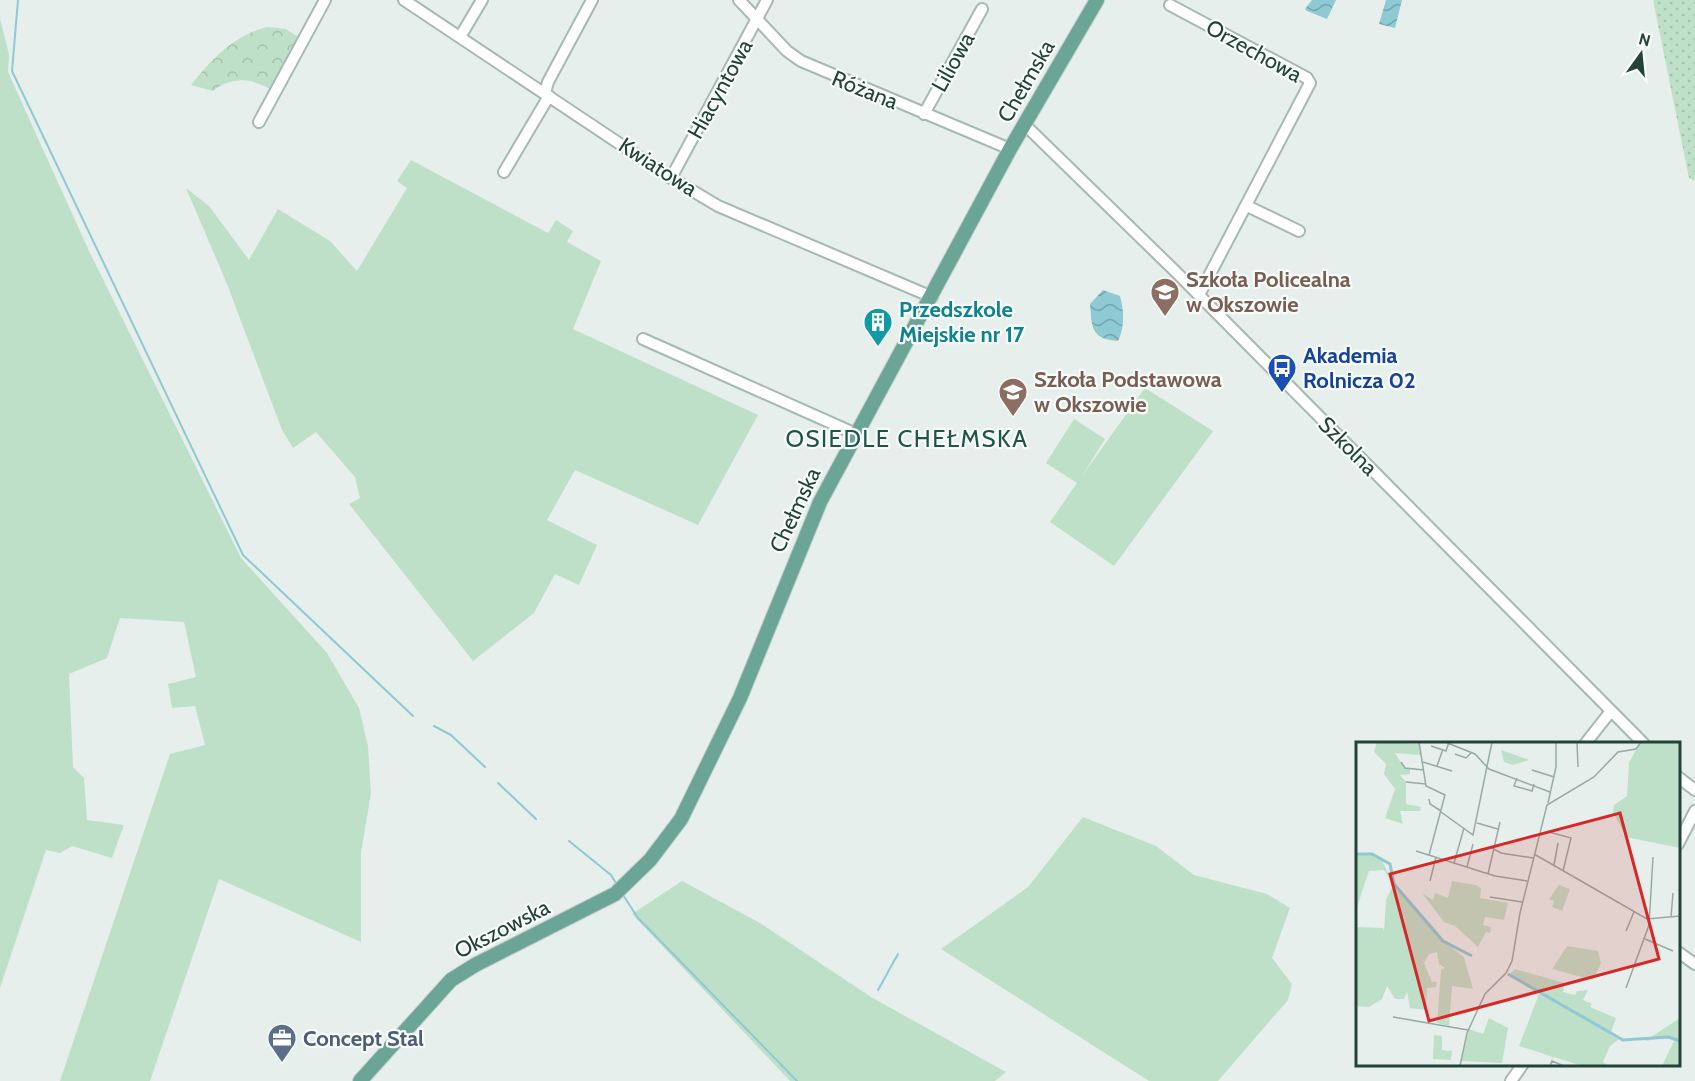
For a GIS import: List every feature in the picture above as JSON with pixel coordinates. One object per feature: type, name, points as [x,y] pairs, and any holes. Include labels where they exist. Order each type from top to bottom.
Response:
[{"type":"main road","name":"Chełmska","points":[[628,883],[674,828],[696,791],[740,698],[815,511],[1010,149],[1097,0]]},
{"type":"main road","name":"Okszowska","points":[[360,1081],[451,980],[475,964],[615,894],[628,883]]},
{"type":"street","points":[[259,122],[326,0]]},
{"type":"street","name":"Kwiatowa","points":[[404,0],[671,178],[718,206],[932,297]]},
{"type":"street","points":[[460,37],[482,0]]},
{"type":"street","points":[[504,172],[547,94],[548,82],[592,0]]},
{"type":"street","name":"Różana","points":[[739,0],[787,51],[801,61],[1010,149]]},
{"type":"street","name":"Hiacyntowa","points":[[671,178],[758,21],[767,0]]},
{"type":"street","name":"Orzechowa","points":[[1170,5],[1307,78],[1310,83],[1199,295]]},
{"type":"street","name":"Liliowa","points":[[924,114],[982,9]]},
{"type":"street","name":"Szkolna","points":[[1024,124],[1199,295],[1642,742]]},
{"type":"street","points":[[1247,206],[1299,231]]},
{"type":"street","points":[[643,339],[856,434]]},
{"type":"street","points":[[1587,742],[1611,711]]},
{"type":"street","points":[[1680,779],[1695,790]]},
{"type":"street","points":[[1680,840],[1695,811]]},
{"type":"street","points":[[1680,953],[1695,964]]},
{"type":"street","points":[[1511,1081],[1522,1066]]},
{"type":"green space","points":[[1653,0],[1695,0],[1695,181],[1689,178]]},
{"type":"green space","points":[[0,19],[9,54],[8,72],[89,251],[241,558],[327,653],[359,708],[368,746],[371,793],[361,853],[361,942],[219,879],[150,1081],[60,1081],[170,754],[205,745],[195,706],[172,708],[168,684],[196,677],[184,622],[120,618],[107,658],[69,674],[73,767],[84,778],[87,820],[124,825],[112,858],[72,846],[60,853],[46,850],[0,988]]},
{"type":"green space","points":[[267,27],[286,29],[300,38],[272,90],[257,83],[242,80],[220,86],[213,91],[191,85],[207,66],[234,42]]},
{"type":"green space","points":[[411,160],[548,233],[556,220],[573,231],[567,242],[601,261],[573,329],[758,415],[698,525],[575,470],[547,520],[597,545],[579,585],[555,574],[534,613],[473,661],[349,504],[360,498],[355,477],[316,432],[293,448],[282,430],[227,284],[186,188],[209,206],[249,260],[278,209],[330,241],[357,271],[407,188],[397,181]]},
{"type":"green space","points":[[1145,388],[1213,431],[1114,566],[1050,522],[1077,483],[1046,463],[1074,419],[1105,439],[1082,476]]},
{"type":"green space","points":[[1083,817],[1156,846],[1194,875],[1267,894],[1290,908],[1272,958],[1292,984],[1288,1000],[1218,1081],[1149,1081],[941,949],[1028,887]]},
{"type":"green space","points":[[682,881],[760,923],[871,997],[1006,1072],[995,1081],[790,1081],[632,914]]},
{"type":"water","points":[[1312,0],[1336,0],[1327,19],[1305,9]]},
{"type":"water","points":[[1386,0],[1402,0],[1395,28],[1379,24]]},
{"type":"water","points":[[1103,290],[1120,296],[1123,318],[1118,341],[1098,335],[1091,320],[1090,304]]},
{"type":"waterway","points":[[18,0],[12,71],[243,555],[413,716]]},
{"type":"waterway","points":[[434,726],[451,735],[485,767]]},
{"type":"waterway","points":[[498,783],[536,819]]},
{"type":"waterway","points":[[569,841],[611,875],[617,885]]},
{"type":"waterway","points":[[623,895],[638,918],[797,1081]]},
{"type":"waterway","points":[[878,990],[898,954]]},
{"type":"place","name":"Szkoła Policealna w Okszowie","points":[[1165,318]]},
{"type":"place","name":"Przedszkole Miejskie nr 17","points":[[878,348]]},
{"type":"place","name":"Akademia Rolnicza 02","points":[[1282,394]]},
{"type":"place","name":"Szkoła Podstawowa w Okszowie","points":[[1013,418]]},
{"type":"place","name":"Concept Stal","points":[[282,1064]]},
{"type":"district","name":"OSIEDLE CHEŁMSKA","points":[[907,438]]}]
